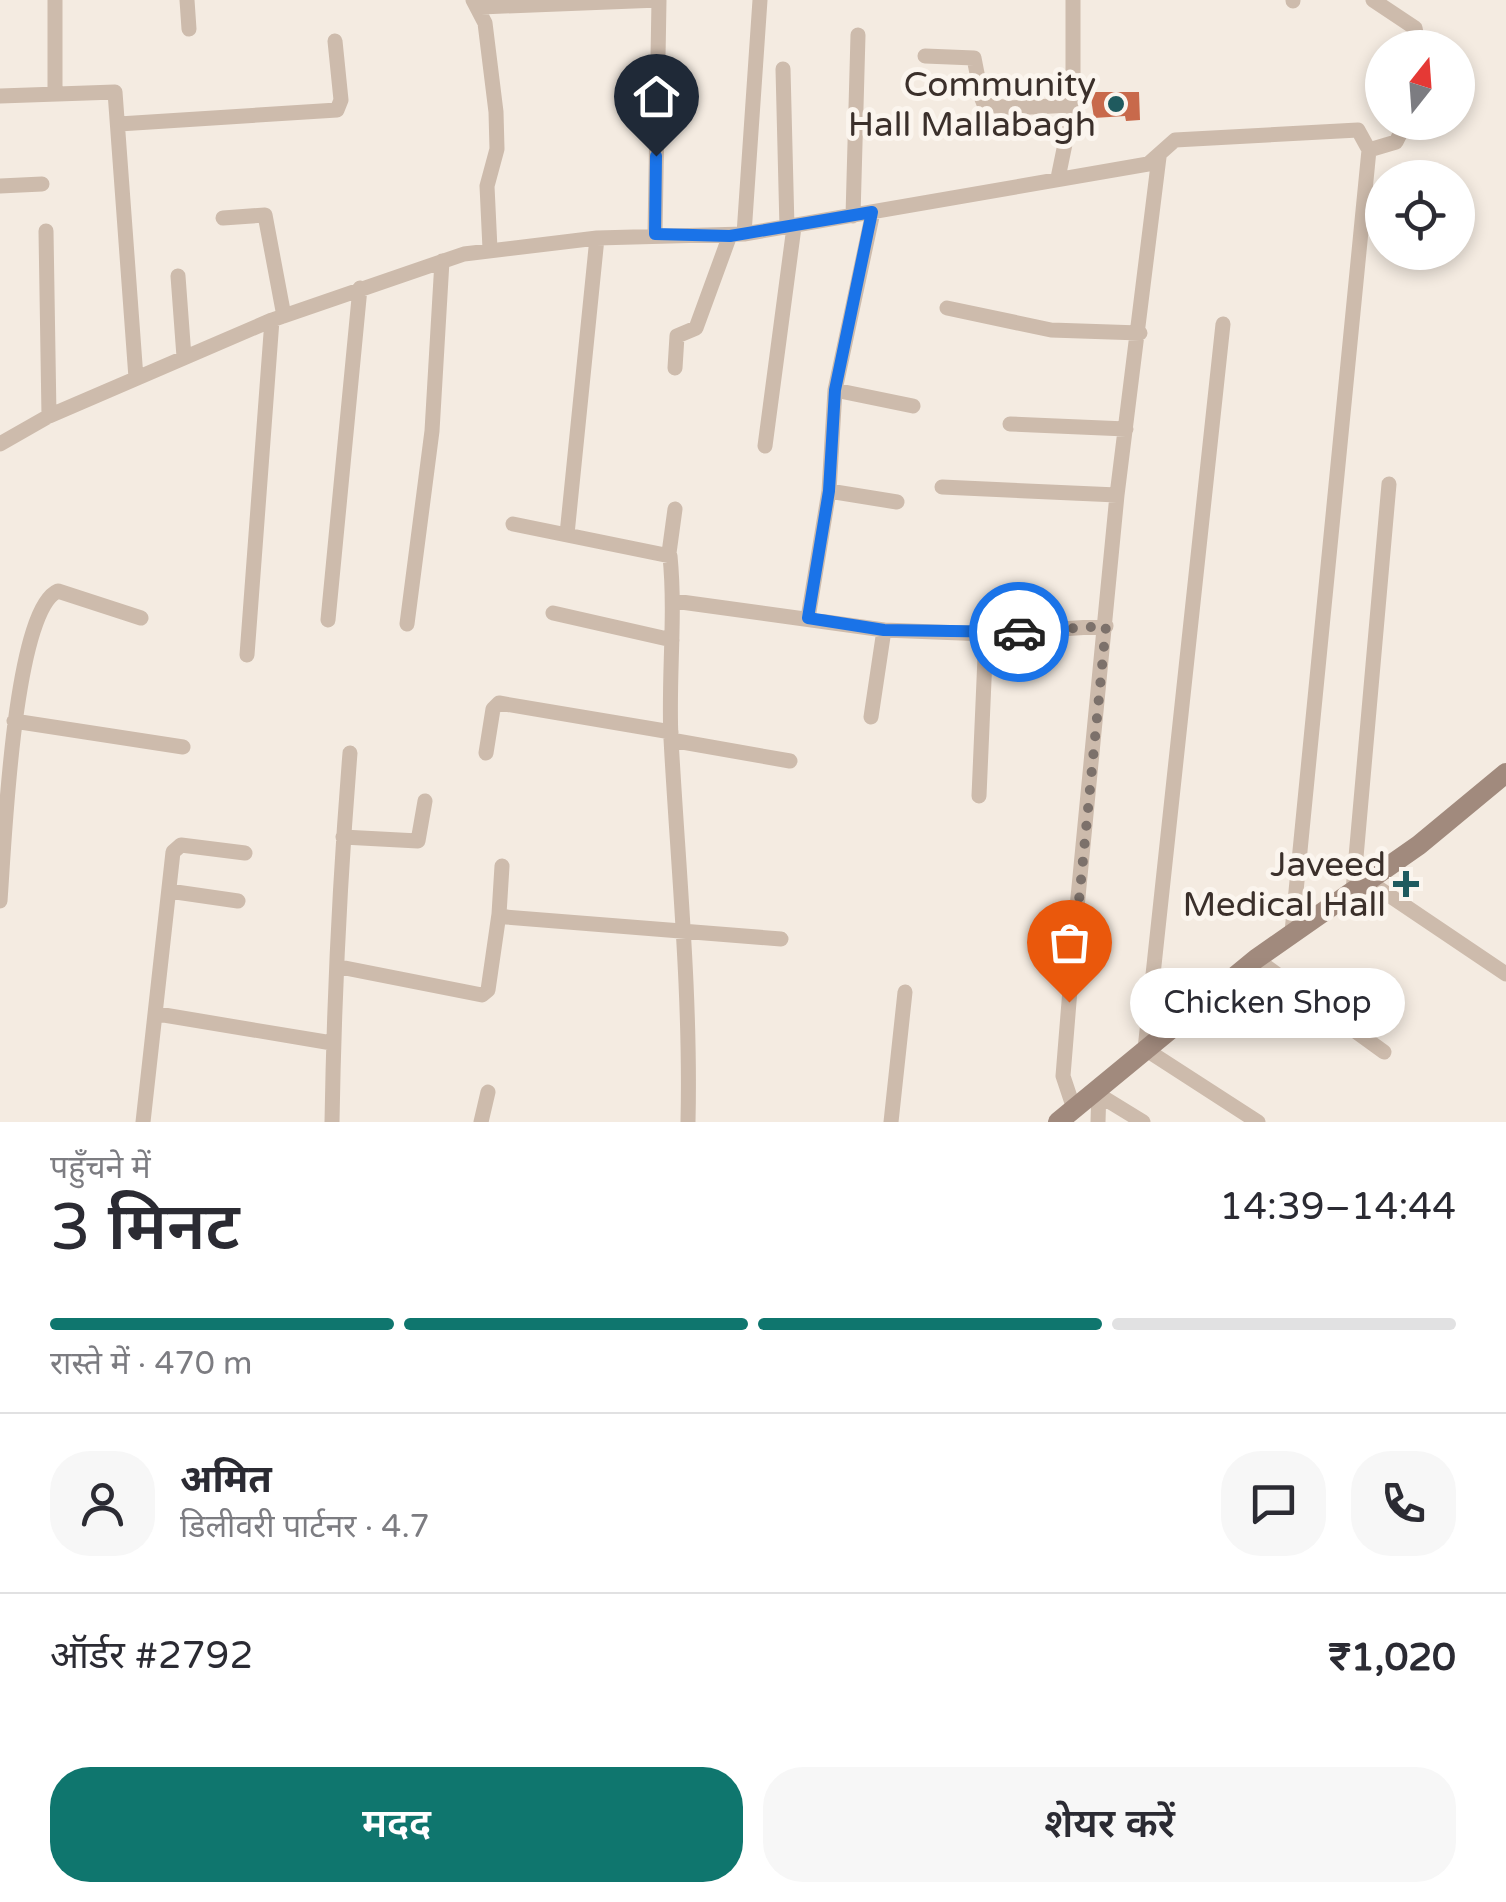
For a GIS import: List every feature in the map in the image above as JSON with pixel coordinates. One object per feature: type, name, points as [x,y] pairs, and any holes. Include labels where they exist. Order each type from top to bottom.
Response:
[{"type":"street","points":[[55,0],[55,93]]},
{"type":"street","points":[[187,0],[189,29]]},
{"type":"street","points":[[490,249],[487,186],[497,137],[477,4],[660,0],[655,234]]},
{"type":"street","points":[[675,368],[677,336],[696,328],[737,235],[760,0]]},
{"type":"street","points":[[1058,178],[1074,104],[1072,0]]},
{"type":"street","points":[[1373,0],[1415,30]]},
{"type":"street","points":[[854,216],[858,36]]},
{"type":"street","points":[[119,124],[336,110],[342,100],[335,41]]},
{"type":"street","points":[[925,56],[974,58],[982,99],[993,107],[1074,104]]},
{"type":"street","points":[[765,446],[790,227],[783,69]]},
{"type":"street","points":[[0,96],[111,90],[117,97],[136,378]]},
{"type":"street","points":[[0,444],[49,416],[278,318],[442,261],[490,249],[655,234],[737,235],[1148,164],[1175,140],[1350,127],[1366,138],[1370,150],[1292,932]]},
{"type":"street","points":[[1370,150],[1397,140]]},
{"type":"street","points":[[1066,1116],[1063,1076],[1117,495],[1159,158]]},
{"type":"street","points":[[0,186],[42,184]]},
{"type":"street","points":[[808,618],[829,491],[835,390],[872,212]]},
{"type":"street","points":[[223,218],[265,216],[278,318],[246,656]]},
{"type":"street","points":[[46,231],[49,416]]},
{"type":"street","points":[[567,534],[597,238]]},
{"type":"street","points":[[406,624],[432,430],[442,261]]},
{"type":"street","points":[[178,276],[184,358]]},
{"type":"street","points":[[328,620],[360,288]]},
{"type":"street","points":[[947,308],[1050,330],[1140,332]]},
{"type":"street","points":[[1146,1049],[1223,324]]},
{"type":"street","points":[[835,390],[913,406]]},
{"type":"street","points":[[1010,424],[1126,429]]},
{"type":"street","points":[[1360,886],[1389,484]]},
{"type":"street","points":[[942,486],[1117,495]]},
{"type":"street","points":[[829,491],[897,502]]},
{"type":"street","points":[[675,509],[669,553],[674,601],[671,736],[684,931],[688,1122]]},
{"type":"street","points":[[513,524],[669,553]]},
{"type":"street","points":[[0,901],[14,720],[36,628],[53,592],[141,618]]},
{"type":"street","points":[[674,601],[884,630],[986,634],[1106,626]]},
{"type":"street","points":[[554,612],[672,640]]},
{"type":"street","points":[[871,717],[884,630]]},
{"type":"street","points":[[980,796],[986,634]]},
{"type":"street","points":[[486,753],[492,709],[500,703],[790,761]]},
{"type":"street","points":[[14,720],[183,748]]},
{"type":"street","points":[[332,1122],[332,1043],[340,967],[343,837],[350,754]]},
{"type":"street","points":[[1066,1116],[1256,958],[1360,886],[1506,773]]},
{"type":"street","points":[[343,837],[418,842],[425,801]]},
{"type":"street","points":[[143,1122],[176,846],[245,853]]},
{"type":"street","points":[[340,967],[482,995],[488,990],[502,866]]},
{"type":"street","points":[[1360,886],[1506,974]]},
{"type":"street","points":[[170,891],[238,901]]},
{"type":"street","points":[[499,914],[781,939]]},
{"type":"street","points":[[1256,958],[1384,1052]]},
{"type":"street","points":[[892,1122],[906,992]]},
{"type":"street","points":[[158,1014],[332,1043]]},
{"type":"street","points":[[1146,1049],[1258,1122]]},
{"type":"street","points":[[481,1122],[488,1092]]},
{"type":"street","points":[[1098,1122],[1099,1092]]},
{"type":"street","points":[[1099,1092],[1142,1122]]},
{"type":"building","name":"Community Hall Mallabagh","points":[[1090,92],[1139,92],[1140,120],[1126,121],[1125,116],[1094,118]]},
{"type":"way so far","points":[[1019,632],[1106,626],[1069,1002]]},
{"type":"place","name":"Community Hall Mallabagh","points":[[1116,104]]},
{"type":"place","name":"Javeed Medical Hall","points":[[1406,884]]},
{"type":"place","name":"Chicken Shop","points":[[1069,1002]]},
{"type":"route","points":[[656,156],[655,234],[730,236],[872,212],[835,390],[829,491],[808,618],[884,630],[1019,632]]}]
